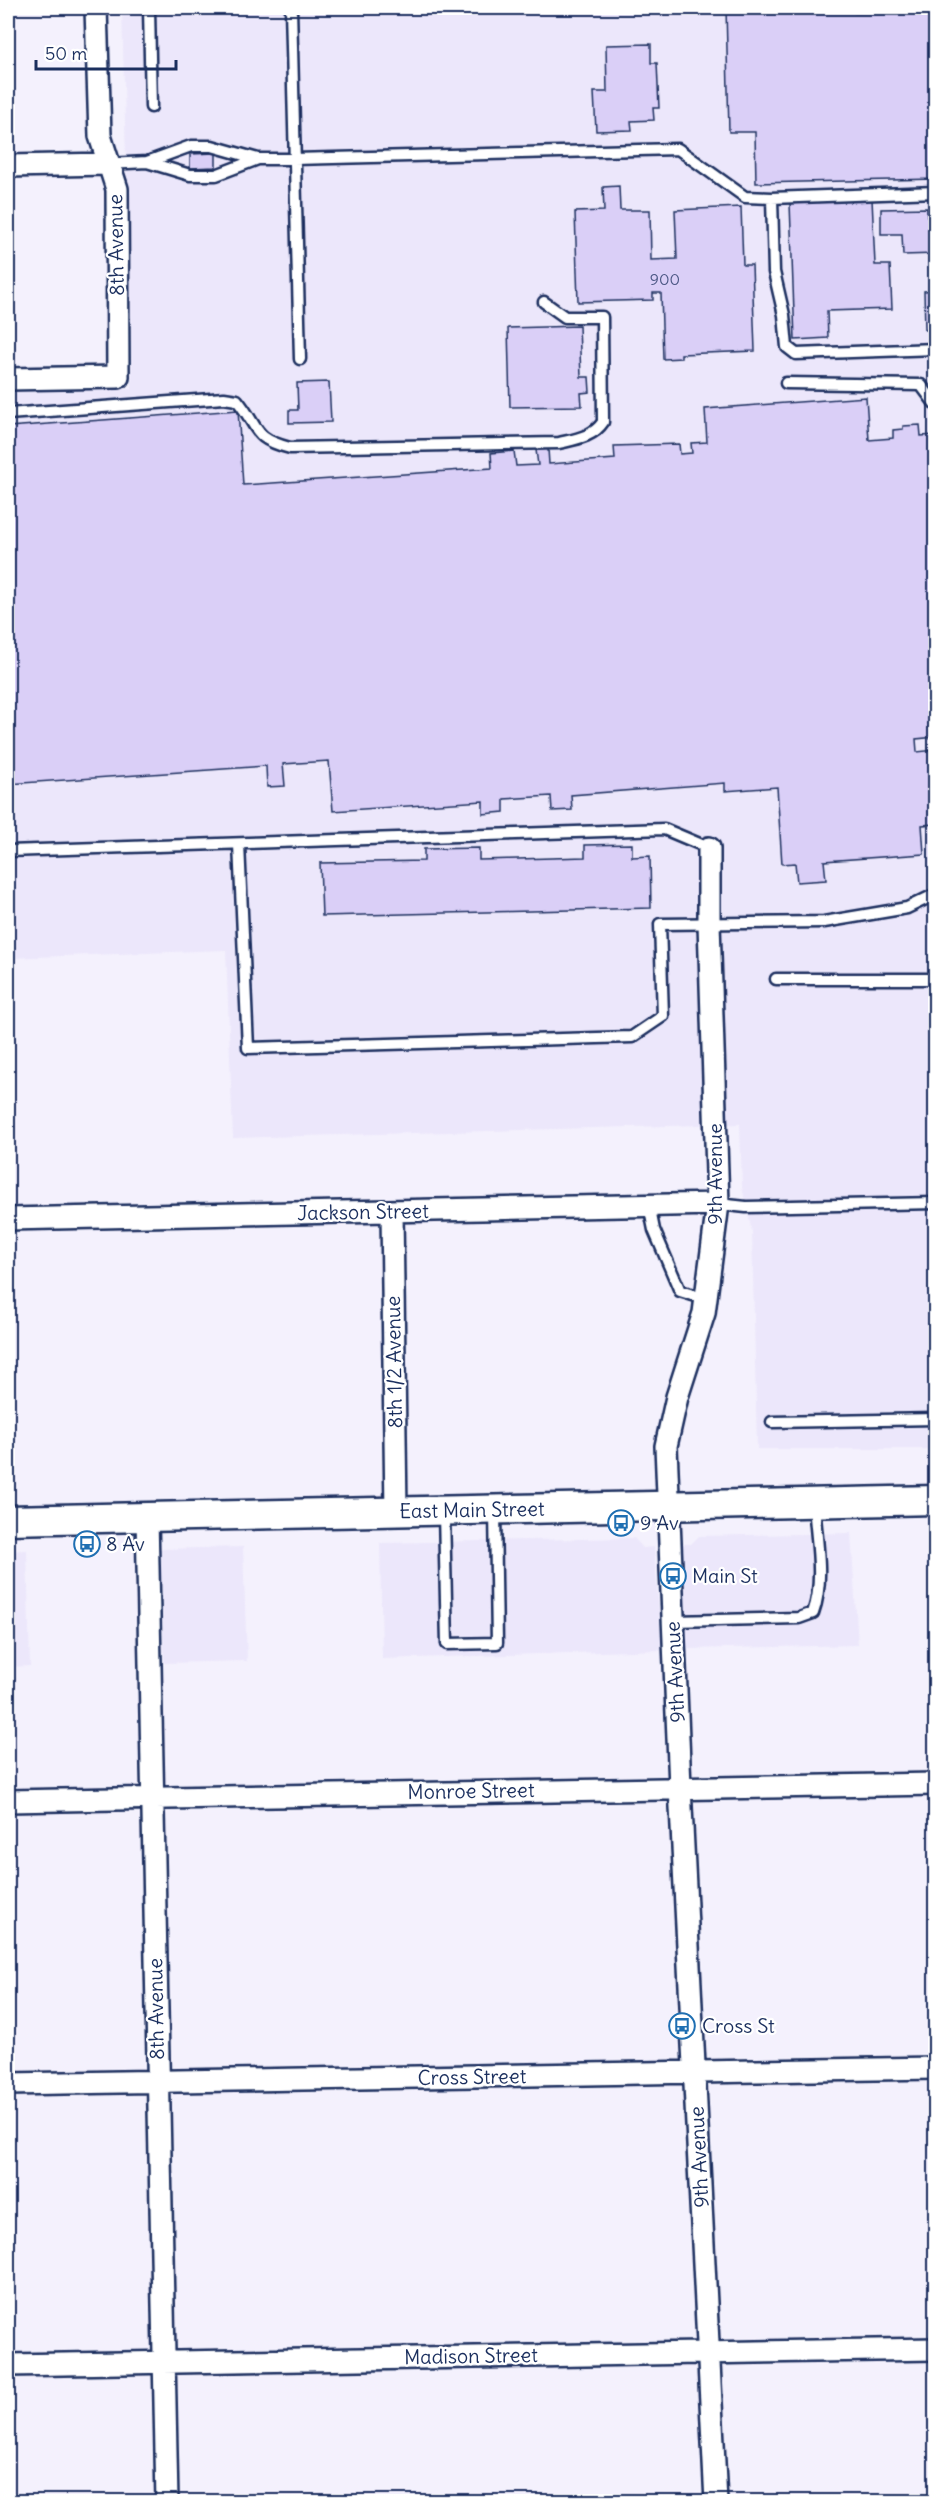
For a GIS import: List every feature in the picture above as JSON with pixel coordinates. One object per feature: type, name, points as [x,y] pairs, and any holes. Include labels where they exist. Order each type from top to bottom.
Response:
[{"type":"main road","name":"East Main Street","points":[[8,1520],[936,1500]]},
{"type":"street","name":"8th Avenue","points":[[8,379],[118,377],[117,189],[100,136],[96,8]]},
{"type":"street","points":[[8,166],[108,164]]},
{"type":"street","name":"9th Avenue","points":[[709,848],[709,923],[718,1203],[704,1313],[677,1396],[666,1446],[680,1787],[717,2502]]},
{"type":"street","name":"Jackson Street","points":[[8,1219],[718,1203]]},
{"type":"street","name":"8th 1/2 Avenue","points":[[392,1212],[396,1512]]},
{"type":"street","name":"8th Avenue","points":[[147,1517],[167,2502]]},
{"type":"street","name":"Monroe Street","points":[[8,1801],[152,1796],[936,1784]]},
{"type":"street","name":"Cross Street","points":[[8,2084],[695,2074],[936,2068]]},
{"type":"street","name":"Madison Street","points":[[8,2365],[936,2349]]},
{"type":"lane","points":[[149,8],[151,107]]},
{"type":"lane","points":[[291,8],[300,359]]},
{"type":"lane","points":[[108,164],[147,162],[191,146],[212,146],[258,159],[678,149],[745,197],[936,192]]},
{"type":"lane","points":[[147,162],[190,175],[216,175],[258,159]]},
{"type":"lane","points":[[771,198],[774,272],[784,315],[787,346],[796,354],[936,349]]},
{"type":"lane","points":[[8,414],[224,398],[237,400],[262,438],[290,448],[559,443],[588,436],[599,429],[603,422],[602,317],[566,317],[544,302]]},
{"type":"lane","points":[[786,383],[921,385],[936,405]]},
{"type":"lane","points":[[8,851],[664,829],[709,848]]},
{"type":"lane","points":[[239,844],[248,1048],[632,1037],[663,1016],[660,924],[824,922],[907,908],[936,894]]},
{"type":"lane","points":[[776,979],[936,979]]},
{"type":"lane","points":[[718,1203],[746,1207],[936,1203]]},
{"type":"lane","points":[[649,1205],[654,1230],[680,1291],[706,1299]]},
{"type":"lane","points":[[771,1422],[936,1419]]},
{"type":"lane","points":[[673,1621],[799,1618],[813,1613],[818,1601],[814,1503]]},
{"type":"lane","points":[[444,1511],[447,1644],[497,1643],[495,1510]]},
{"type":"shaded area","points":[[122,8],[935,8],[935,1449],[757,1449],[752,1232],[742,1187],[740,1124],[233,1138],[226,950],[8,958],[8,391],[132,389]]},
{"type":"shaded area","points":[[851,1533],[858,1645],[687,1649],[682,1544],[691,1544],[699,1536]]},
{"type":"shaded area","points":[[634,1538],[643,1548],[654,1547],[662,1650],[382,1659],[380,1543]]},
{"type":"shaded area","points":[[243,1547],[247,1661],[164,1663],[160,1549]]},
{"type":"shaded area","points":[[27,1550],[30,1666],[8,1667],[8,1551]]},
{"type":"building","points":[[726,8],[855,8],[855,13],[936,11],[936,179],[756,183],[755,132],[729,132]]},
{"type":"building","points":[[651,44],[651,63],[657,63],[659,108],[653,108],[654,120],[631,121],[632,130],[596,131],[594,92],[607,92],[606,45]]},
{"type":"building","points":[[216,153],[216,167],[190,168],[190,154]]},
{"type":"building","points":[[619,186],[620,210],[650,210],[651,260],[677,259],[675,210],[741,207],[743,265],[752,265],[755,351],[681,354],[681,358],[663,359],[661,293],[653,293],[653,300],[578,302],[575,212],[604,211],[603,187]]},
{"type":"building","points":[[872,199],[875,265],[890,265],[892,309],[827,311],[828,338],[795,340],[790,203]]},
{"type":"building","points":[[927,208],[927,217],[936,217],[936,254],[903,255],[902,234],[881,234],[881,209]]},
{"type":"building","points":[[936,290],[936,330],[925,330],[924,291]]},
{"type":"building","points":[[579,326],[581,377],[589,377],[590,392],[581,393],[582,406],[510,407],[508,328]]},
{"type":"building","points":[[329,382],[331,422],[289,423],[289,410],[298,410],[297,383]]},
{"type":"building","points":[[866,397],[869,440],[893,438],[893,430],[903,429],[903,426],[920,425],[921,436],[936,435],[936,737],[916,739],[917,752],[936,750],[936,824],[922,825],[924,854],[824,861],[826,880],[797,882],[795,863],[782,864],[777,787],[725,791],[725,783],[571,795],[572,810],[552,811],[551,796],[504,799],[504,812],[483,814],[483,801],[333,811],[329,761],[283,764],[285,786],[267,787],[266,766],[8,784],[8,427],[238,410],[243,485],[492,468],[491,453],[514,451],[516,466],[538,465],[536,450],[548,449],[549,464],[615,459],[614,446],[679,444],[680,454],[692,453],[691,443],[707,442],[705,409]]},
{"type":"building","points":[[632,844],[632,857],[650,856],[651,908],[322,916],[320,863],[424,861],[424,849],[479,848],[479,860],[585,857],[585,845]]},
{"type":"place","name":"9 Av","points":[[621,1523]]},
{"type":"place","name":"8 Av","points":[[87,1544]]},
{"type":"place","name":"Main St","points":[[673,1576]]},
{"type":"place","name":"Cross St","points":[[682,2026]]}]
